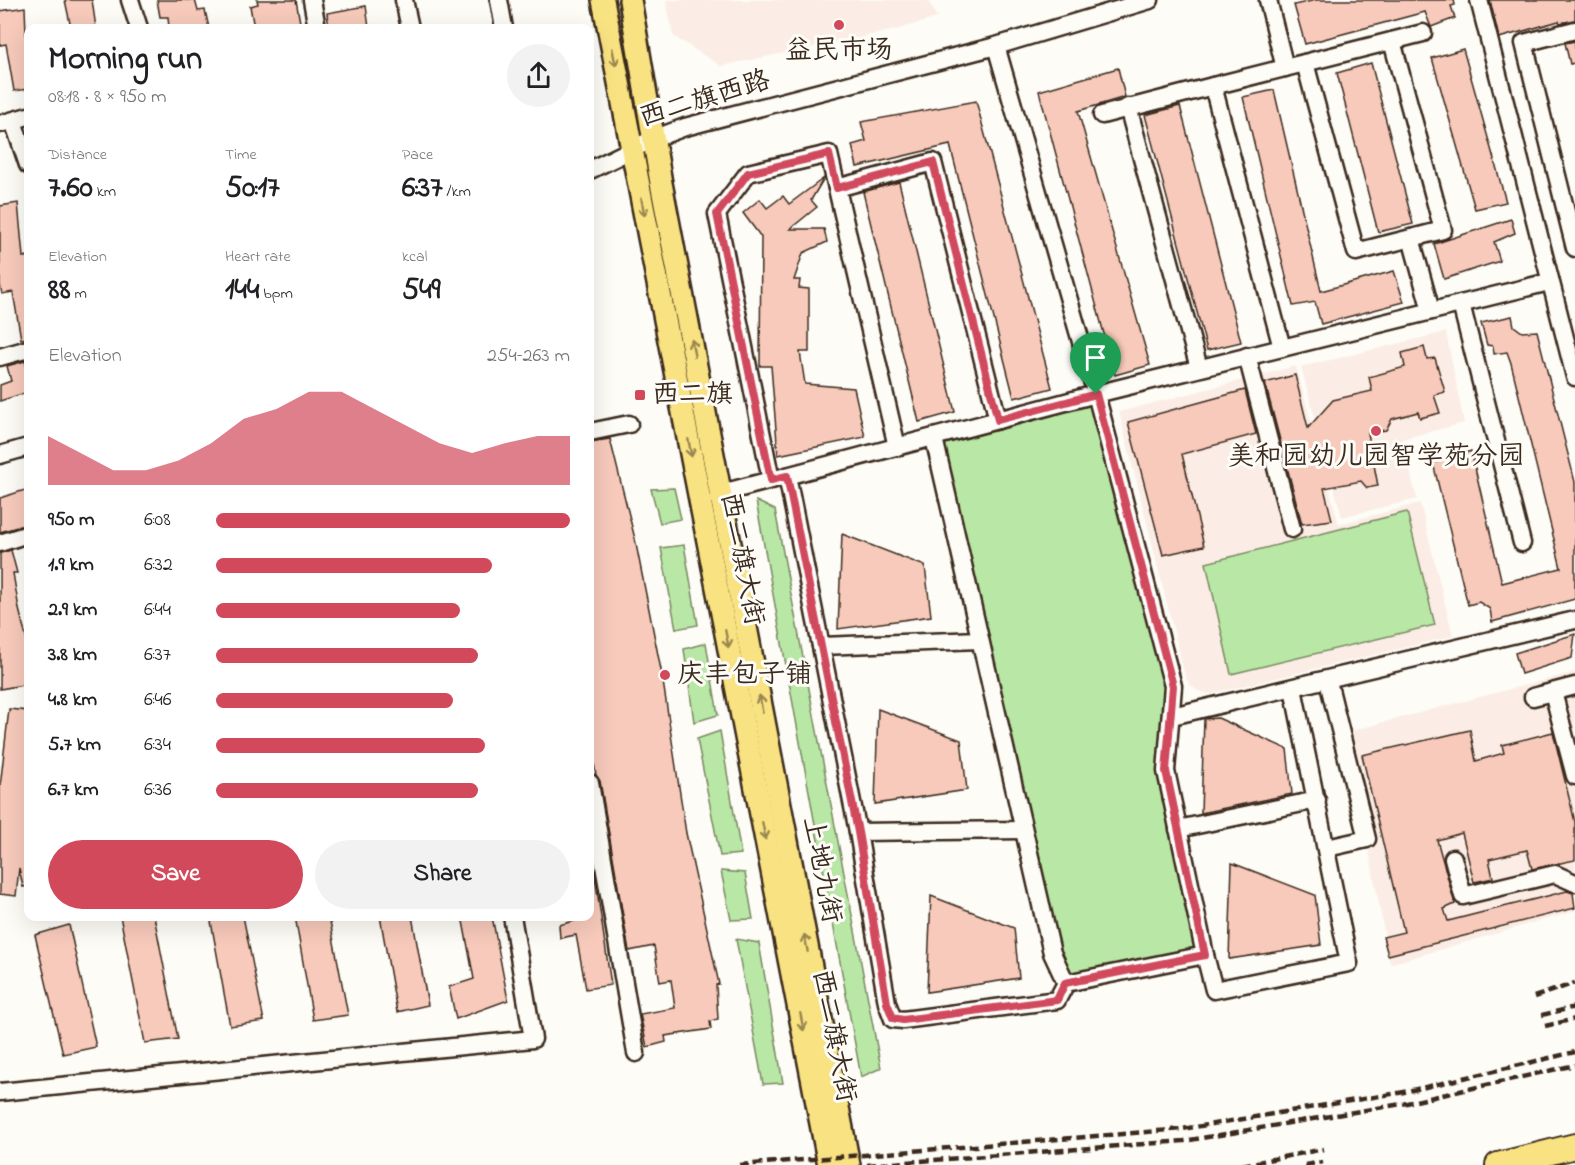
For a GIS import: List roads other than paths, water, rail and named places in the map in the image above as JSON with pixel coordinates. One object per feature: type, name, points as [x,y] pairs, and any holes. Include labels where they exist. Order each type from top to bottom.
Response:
[{"type":"highway","points":[[1498,1165],[1575,1146]]},
{"type":"main road","name":"西二旗大街","points":[[603,0],[829,1165]]},
{"type":"main road","name":"西二旗大街","points":[[630,0],[653,139],[722,493],[771,762]]},
{"type":"main road","name":"上地九街","points":[[771,762],[849,1165]]},
{"type":"street","points":[[130,0],[138,24]]},
{"type":"street","points":[[312,0],[316,24]]},
{"type":"street","points":[[405,0],[409,24]]},
{"type":"street","points":[[499,0],[503,24]]},
{"type":"street","name":"西二旗西路","points":[[594,168],[653,139],[698,123],[996,46],[1150,0]]},
{"type":"street","points":[[1268,0],[1285,68]]},
{"type":"street","points":[[1479,0],[1575,377]]},
{"type":"street","points":[[1575,30],[1524,43],[1575,248]]},
{"type":"street","points":[[1102,115],[1423,33]]},
{"type":"street","points":[[1305,63],[1356,252],[1443,230],[1392,41]]},
{"type":"street","points":[[996,46],[1096,394],[1173,686],[1166,771],[1214,990],[1349,963],[1293,688]]},
{"type":"street","points":[[1213,86],[1282,348]]},
{"type":"street","points":[[1128,107],[1199,368]]},
{"type":"street","points":[[14,120],[24,152]]},
{"type":"street","points":[[897,447],[829,154],[748,173],[717,214],[820,646],[858,832],[887,1003],[893,1018],[903,1020],[1057,1000],[1065,983],[1052,953],[934,438]]},
{"type":"street","points":[[837,188],[933,162],[998,420]]},
{"type":"street","points":[[1411,238],[1431,311]]},
{"type":"street","points":[[722,493],[1096,394],[1549,282]]},
{"type":"street","points":[[1461,304],[1522,543]]},
{"type":"street","points":[[0,357],[24,350]]},
{"type":"street","points":[[1246,356],[1292,529]]},
{"type":"street","points":[[594,431],[629,424]]},
{"type":"street","points":[[0,455],[24,448]]},
{"type":"street","points":[[0,543],[24,535]]},
{"type":"street","points":[[1172,716],[1328,681],[1575,620]]},
{"type":"street","points":[[820,646],[980,640]]},
{"type":"street","points":[[1327,848],[1367,839],[1328,681]]},
{"type":"street","points":[[1533,697],[1575,686]]},
{"type":"street","points":[[1553,692],[1575,776]]},
{"type":"street","points":[[1178,829],[1317,800]]},
{"type":"street","points":[[594,806],[636,1053]]},
{"type":"street","points":[[858,832],[1023,830]]},
{"type":"street","points":[[1453,858],[1463,896],[1555,874],[1575,883]]},
{"type":"street","points":[[0,1092],[533,1039],[513,921]]},
{"type":"street","points":[[1065,983],[1205,955]]},
{"type":"railway","points":[[1534,997],[1575,983]]},
{"type":"railway","points":[[1542,1015],[1575,1007]]},
{"type":"railway","points":[[1545,1026],[1575,1019]]},
{"type":"railway","points":[[740,1165],[1183,1129],[1404,1092],[1575,1052]]},
{"type":"railway","points":[[867,1165],[1184,1141],[1407,1103],[1575,1065]]},
{"type":"railway","points":[[1242,1165],[1324,1149]]},
{"type":"railway","points":[[1305,1165],[1323,1162]]},
{"type":"place","name":"益民市场","points":[[839,25]]},
{"type":"place","name":"西二旗","points":[[640,395]]},
{"type":"place","name":"美和园幼儿园智学苑分园","points":[[1376,431]]},
{"type":"place","name":"庆丰包子铺","points":[[665,675]]}]
